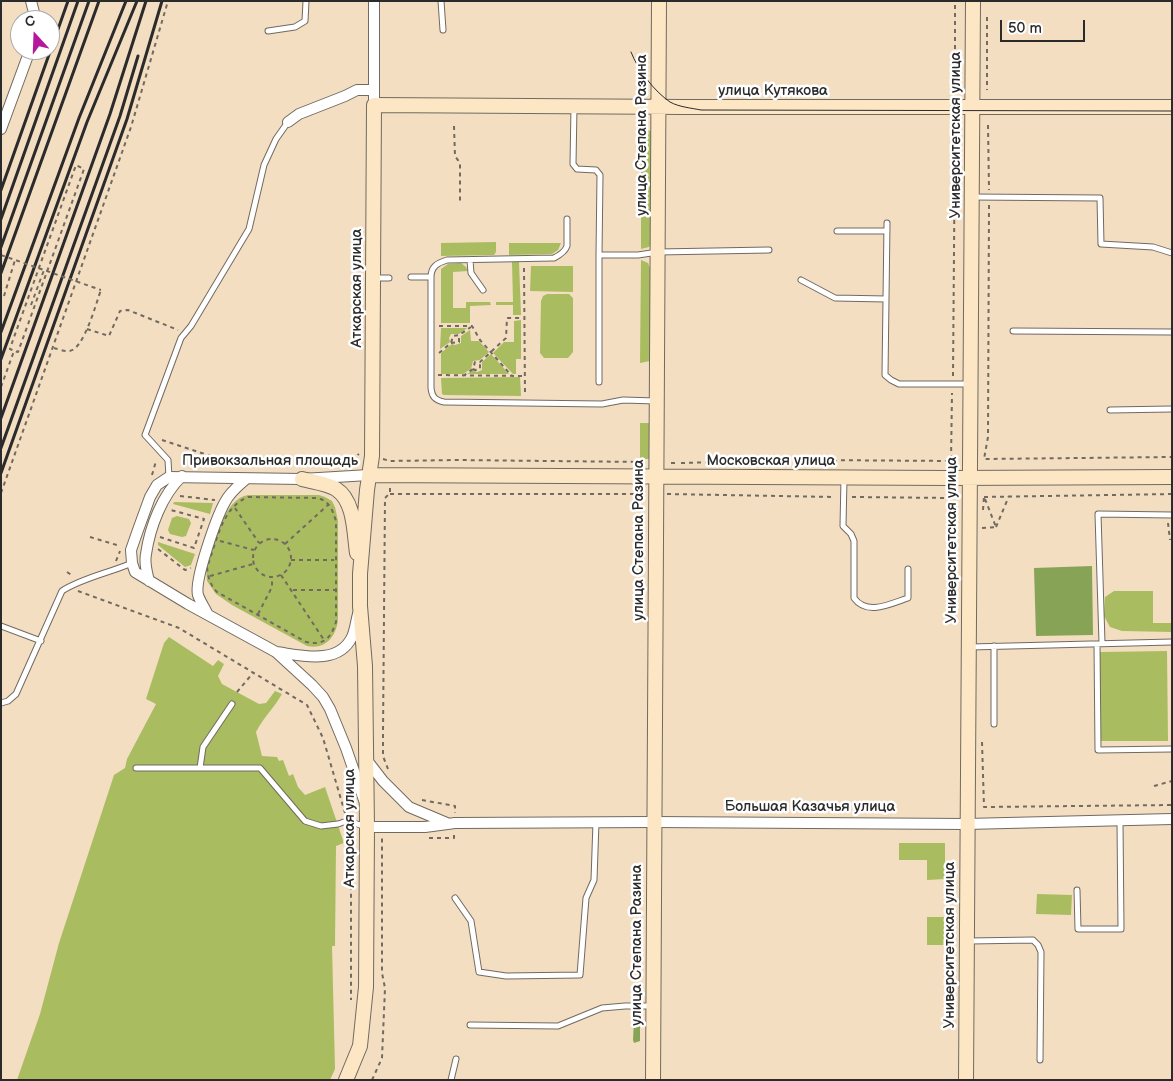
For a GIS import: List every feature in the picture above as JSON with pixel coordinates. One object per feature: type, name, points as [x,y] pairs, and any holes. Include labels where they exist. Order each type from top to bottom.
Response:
[{"type":"street","name":"Аткарская улица","points":[[346,1080],[360,1046],[365,1008],[367,827],[365,666],[360,606],[360,574],[372,456],[374,1]]},
{"type":"street","name":"улица Степана Разина","points":[[653,1080],[659,1]]},
{"type":"street","name":"Университетская улица","points":[[966,1080],[966,824],[973,1]]},
{"type":"street","points":[[1,129],[26,60]]},
{"type":"street","points":[[288,122],[299,114],[357,90],[374,90]]},
{"type":"street","name":"улица Кутякова","points":[[374,105],[1172,107]]},
{"type":"street","name":"Московская улица","points":[[369,476],[390,468],[656,477],[1172,477]]},
{"type":"street","points":[[150,581],[146,568],[146,555],[152,530],[165,495],[182,476]]},
{"type":"street","name":"Привокзальная площадь","points":[[132,563],[131,550],[150,497],[157,485],[169,477],[302,479],[369,476]]},
{"type":"street","points":[[207,613],[198,594],[199,580],[234,489],[246,479]]},
{"type":"street","name":"Аткарская улица","points":[[302,479],[325,484],[336,489],[344,496],[352,517],[360,574]]},
{"type":"street","points":[[132,563],[135,572],[188,604],[276,652],[312,685],[323,697],[340,732],[366,806]]},
{"type":"street","points":[[276,652],[326,657],[341,650],[352,638],[360,606]]},
{"type":"street","name":"Большая Казачья улица","points":[[366,758],[382,781],[409,807],[448,823]]},
{"type":"street","name":"Большая Казачья улица","points":[[367,827],[425,827],[448,823],[966,824],[1172,820]]},
{"type":"lane","points":[[268,31],[295,27],[305,21],[306,1]]},
{"type":"lane","points":[[441,1],[443,30]]},
{"type":"lane","points":[[574,106],[572,164],[577,169],[596,170],[600,175],[599,382]]},
{"type":"lane","points":[[169,477],[168,460],[145,435],[181,338],[191,326],[250,229],[264,165],[276,139],[288,122]]},
{"type":"lane","points":[[972,197],[1100,198],[1101,244],[1153,247],[1172,252]]},
{"type":"lane","points":[[567,219],[567,246],[563,253],[554,258],[447,260],[440,262],[432,268],[432,393],[437,401],[602,404],[623,400],[656,401]]},
{"type":"lane","points":[[887,223],[886,375],[890,380],[899,384],[970,384]]},
{"type":"lane","points":[[837,231],[887,231]]},
{"type":"lane","points":[[599,255],[769,250]]},
{"type":"lane","points":[[470,260],[471,273],[483,290]]},
{"type":"lane","points":[[411,277],[431,278]]},
{"type":"lane","points":[[373,278],[389,278]]},
{"type":"lane","points":[[801,280],[835,298],[886,299]]},
{"type":"lane","points":[[1013,330],[1172,332]]},
{"type":"lane","points":[[1110,410],[1172,409]]},
{"type":"lane","points":[[844,478],[843,526],[854,541],[854,598],[858,604],[866,607],[880,607],[908,598],[908,569]]},
{"type":"lane","points":[[1170,515],[1098,514],[1098,750],[1172,749]]},
{"type":"lane","points":[[1,703],[8,701],[16,694],[62,592],[74,583],[132,563]]},
{"type":"lane","points":[[1,626],[41,641]]},
{"type":"lane","points":[[968,647],[1172,642]]},
{"type":"lane","points":[[994,646],[994,724]]},
{"type":"lane","points":[[200,768],[203,747],[232,704]]},
{"type":"lane","points":[[136,768],[260,768],[305,822],[322,826],[347,821],[367,827]]},
{"type":"lane","points":[[1077,890],[1078,928],[1121,929],[1120,820]]},
{"type":"lane","points":[[455,898],[471,922],[479,972],[506,976],[580,975],[586,898],[594,880],[596,822]]},
{"type":"lane","points":[[966,941],[1033,940],[1038,945],[1041,952],[1040,1060]]},
{"type":"lane","points":[[470,1025],[558,1026],[602,1008],[653,1006]]},
{"type":"lane","points":[[451,1080],[456,1059]]},
{"type":"path","points":[[1,493],[131,127],[168,1]]},
{"type":"path","points":[[955,1],[955,89]]},
{"type":"path","points":[[986,11],[987,90]]},
{"type":"path","points":[[988,125],[988,437],[984,459],[1172,457]]},
{"type":"path","points":[[454,126],[454,156],[460,163],[460,201]]},
{"type":"path","points":[[671,463],[808,460],[951,461],[955,126]]},
{"type":"path","points":[[76,165],[84,168],[81,178],[18,352],[14,351],[10,349],[13,340],[76,165]]},
{"type":"path","points":[[1,255],[101,290],[87,329],[78,347],[70,352],[53,348]]},
{"type":"path","points":[[524,259],[524,403]]},
{"type":"path","points":[[4,296],[15,260]]},
{"type":"path","points":[[31,305],[44,270]]},
{"type":"path","points":[[87,329],[109,336],[120,311],[128,310],[178,330]]},
{"type":"path","points":[[463,376],[473,368],[474,362],[480,362],[506,338],[507,318],[524,318]]},
{"type":"path","points":[[431,326],[472,326]]},
{"type":"path","points":[[472,326],[480,340],[512,376]]},
{"type":"path","points":[[451,343],[452,336],[459,336],[472,326]]},
{"type":"path","points":[[431,358],[451,343],[459,342],[459,336]]},
{"type":"path","points":[[1,386],[14,351]]},
{"type":"path","points":[[473,368],[475,370],[480,369],[480,362]]},
{"type":"path","points":[[431,375],[524,376]]},
{"type":"path","points":[[145,435],[222,460],[352,459],[358,454],[372,456],[390,468],[465,460],[643,462]]},
{"type":"path","points":[[390,468],[390,494]]},
{"type":"path","points":[[389,771],[383,756],[383,733],[385,498],[390,494],[656,494],[950,498]]},
{"type":"path","points":[[996,527],[984,497],[1172,494]]},
{"type":"path","points":[[174,496],[229,504],[248,497],[318,498],[325,500],[329,504],[336,521],[336,622],[333,632],[324,641],[316,644],[306,642],[217,592],[213,587],[208,576],[207,567],[214,539],[227,514],[229,504]]},
{"type":"path","points":[[996,527],[1009,496]]},
{"type":"path","points":[[158,542],[160,537],[194,548],[204,518],[171,510],[173,503]]},
{"type":"path","points":[[229,504],[259,543]]},
{"type":"path","points":[[285,544],[329,504]]},
{"type":"path","points":[[1170,515],[1170,540]]},
{"type":"path","points":[[982,528],[996,527]]},
{"type":"path","points":[[90,536],[122,547]]},
{"type":"path","points":[[272,538],[285,544],[289,549],[291,560],[288,569],[282,575],[272,578],[260,574],[253,564],[254,550],[259,543],[272,538]]},
{"type":"path","points":[[214,539],[254,550]]},
{"type":"path","points":[[156,547],[185,570]]},
{"type":"path","points":[[291,560],[335,560]]},
{"type":"path","points":[[208,576],[253,564]]},
{"type":"path","points":[[67,572],[73,576]]},
{"type":"path","points":[[282,575],[324,641]]},
{"type":"path","points":[[258,615],[272,587],[272,578]]},
{"type":"path","points":[[75,590],[179,628],[307,705],[310,709],[323,738],[352,844],[351,1007]]},
{"type":"path","points":[[292,590],[335,590]]},
{"type":"path","points":[[237,692],[254,673]]},
{"type":"path","points":[[982,742],[984,807],[1172,805]]},
{"type":"path","points":[[1154,786],[1172,781]]},
{"type":"path","points":[[421,799],[455,806]]},
{"type":"path","points":[[372,1080],[382,1058],[385,988],[382,973],[381,838],[390,838]]},
{"type":"path","points":[[427,838],[454,838]]},
{"type":"green space","points":[[641,130],[652,131],[651,243],[649,247],[641,249]]},
{"type":"green space","points":[[496,242],[496,252],[494,255],[441,256],[441,243]]},
{"type":"green space","points":[[509,243],[561,243],[558,250],[552,254],[509,255]]},
{"type":"green space","points":[[641,260],[648,263],[651,271],[650,361],[640,363]]},
{"type":"green space","points":[[512,262],[519,262],[521,315],[513,315],[513,305],[496,305],[496,302],[513,302]]},
{"type":"green space","points":[[461,263],[468,271],[453,272],[453,308],[466,308],[466,302],[490,302],[491,305],[470,306],[470,323],[441,323],[441,269],[448,264]]},
{"type":"green space","points":[[531,266],[573,266],[573,292],[530,291]]},
{"type":"green space","points":[[547,294],[569,294],[573,298],[573,352],[568,358],[544,358],[540,353],[541,301],[543,296]]},
{"type":"green space","points":[[521,320],[521,359],[516,359],[516,374],[513,374],[493,353],[504,342],[514,342],[514,321]]},
{"type":"green space","points":[[441,328],[467,328],[459,334],[451,334],[450,342],[440,349]]},
{"type":"green space","points":[[470,330],[471,341],[479,341],[489,352],[480,360],[473,361],[471,369],[463,374],[441,374],[441,353],[452,344],[461,343],[461,336]]},
{"type":"green space","points":[[491,354],[509,374],[467,374],[473,370],[477,372],[482,370],[482,362]]},
{"type":"green space","points":[[520,377],[521,396],[442,394],[441,378]]},
{"type":"green space","points":[[640,423],[650,423],[649,459],[640,459]]},
{"type":"green space","points":[[248,495],[319,495],[332,501],[338,521],[338,620],[335,632],[324,644],[313,647],[307,646],[232,605],[216,594],[207,581],[206,567],[221,524],[232,505],[239,498]]},
{"type":"green space","points":[[174,502],[213,503],[210,514],[173,504]]},
{"type":"green space","points":[[177,516],[189,519],[191,523],[186,536],[170,534],[168,530],[172,518]]},
{"type":"green space","points":[[158,542],[195,554],[191,565],[185,567],[158,545]]},
{"type":"green space","points":[[1092,566],[1093,635],[1036,636],[1034,568]]},
{"type":"green space","points":[[1114,591],[1153,591],[1153,623],[1172,623],[1172,632],[1122,631],[1110,627],[1104,616],[1105,597]]},
{"type":"green space","points":[[169,637],[213,666],[218,660],[224,664],[218,676],[222,684],[259,704],[266,703],[275,691],[282,694],[256,732],[262,756],[277,757],[279,761],[283,760],[289,776],[293,774],[298,787],[305,795],[325,787],[344,843],[336,846],[335,946],[332,946],[335,1069],[330,1080],[17,1080],[40,1014],[59,943],[114,775],[125,768],[127,759],[156,704],[146,699],[164,643]]},
{"type":"green space","points":[[1167,651],[1168,741],[1101,741],[1099,652]]},
{"type":"green space","points":[[899,843],[945,843],[945,879],[927,880],[927,860],[899,860]]},
{"type":"green space","points":[[1037,894],[1072,895],[1071,915],[1036,914]]},
{"type":"green space","points":[[927,917],[944,917],[944,945],[927,945]]},
{"type":"green space","points":[[634,1019],[640,1021],[640,1041],[634,1043],[633,1040]]},
{"type":"tram line","points":[[631,52],[647,80],[670,102],[701,110],[1172,111]]},
{"type":"railway","points":[[1,190],[68,1]]},
{"type":"railway","points":[[1,219],[78,1]]},
{"type":"railway","points":[[1,247],[89,1]]},
{"type":"railway","points":[[1,273],[99,1]]},
{"type":"railway","points":[[1,332],[79,118],[126,1]]},
{"type":"railway","points":[[1,359],[87,122],[137,1]]},
{"type":"railway","points":[[1,418],[110,114],[146,1]]},
{"type":"railway","points":[[1,473],[127,119],[162,1]]},
{"type":"railway","points":[[1,448],[120,116],[138,56]]}]
